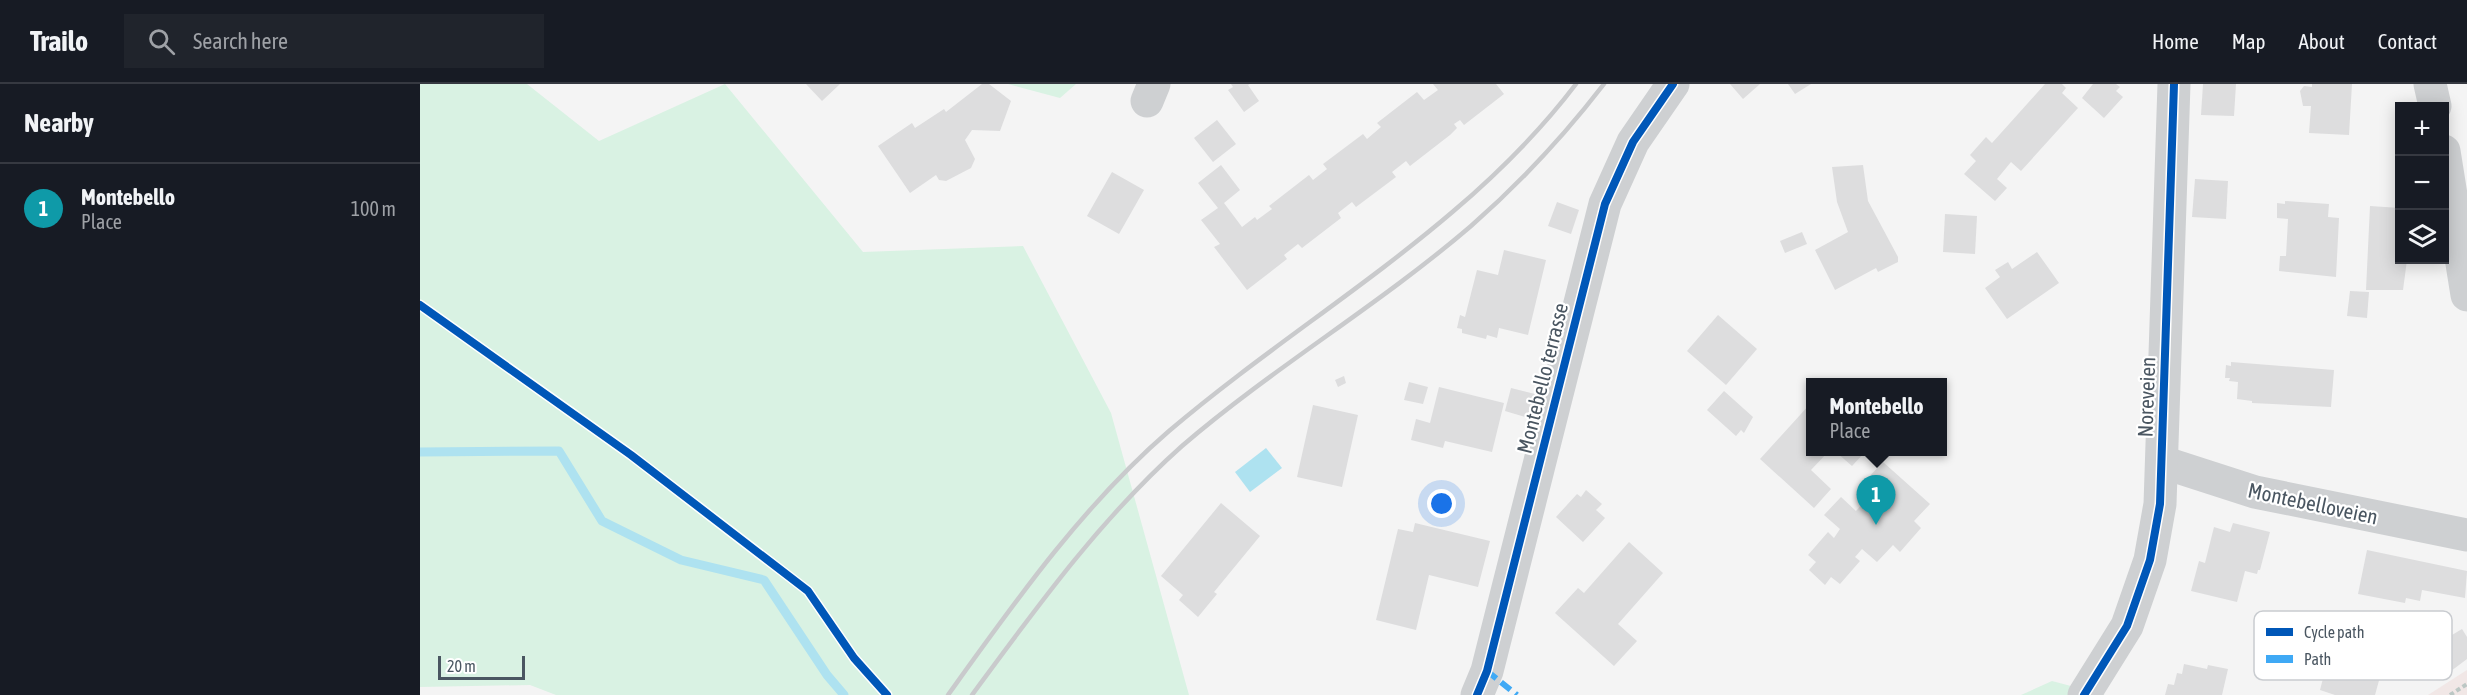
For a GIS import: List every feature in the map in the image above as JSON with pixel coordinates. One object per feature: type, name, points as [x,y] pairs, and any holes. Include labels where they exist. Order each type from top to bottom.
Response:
[{"type":"street","name":"Montebello terrasse","points":[[1477,695],[1487,671],[1605,204],[1633,142],[1673,84]]},
{"type":"street","name":"Noreveien","points":[[2084,695],[2127,626],[2150,560],[2160,504],[2174,84]]},
{"type":"street","points":[[2430,84],[2434,102]]},
{"type":"street","points":[[2446,156],[2467,295]]},
{"type":"street","name":"Montebelloveien","points":[[2162,462],[2255,492],[2467,535]]},
{"type":"path","points":[[2450,695],[2467,684]]},
{"type":"shaded area","points":[[2467,670],[2467,695],[2428,695],[2452,680]]},
{"type":"green space","points":[[420,84],[527,84],[599,141],[725,84],[863,252],[1023,246],[1111,413],[1189,695],[556,695],[530,685],[420,687]]},
{"type":"green space","points":[[1008,84],[1076,84],[1060,98]]},
{"type":"green space","points":[[2052,681],[2105,695],[2021,695]]},
{"type":"water","points":[[1266,448],[1282,468],[1250,492],[1235,472]]},
{"type":"building","points":[[806,84],[840,84],[822,101]]},
{"type":"building","points":[[982,84],[989,84],[1011,101],[1000,131],[972,130],[965,140],[975,159],[971,168],[946,181],[939,180],[936,175],[910,193],[878,146],[912,123],[915,128],[944,109],[946,112]]},
{"type":"building","points":[[1231,84],[1250,84],[1248,85],[1259,101],[1244,112],[1228,90],[1233,87]]},
{"type":"building","points":[[1433,84],[1496,84],[1504,94],[1464,125],[1460,120],[1454,124],[1457,128],[1450,135],[1410,166],[1406,161],[1392,172],[1396,177],[1356,207],[1352,202],[1338,213],[1341,218],[1302,248],[1298,244],[1284,255],[1287,259],[1247,290],[1214,247],[1220,244],[1201,220],[1218,208],[1198,183],[1221,165],[1240,190],[1224,203],[1242,227],[1255,217],[1257,220],[1272,209],[1269,206],[1309,175],[1313,180],[1327,169],[1323,164],[1363,134],[1367,139],[1381,127],[1377,123],[1417,92],[1424,100],[1438,90]]},
{"type":"building","points":[[1730,84],[1760,84],[1743,99]]},
{"type":"building","points":[[1788,84],[1811,84],[1795,94]]},
{"type":"building","points":[[2045,84],[2062,84],[2066,88],[2062,93],[2078,108],[2021,171],[2011,162],[1997,179],[2007,188],[1995,201],[1964,174],[1976,161],[1970,155],[1986,137],[1992,143]]},
{"type":"building","points":[[2093,84],[2116,84],[2120,87],[2116,91],[2123,97],[2104,118],[2082,98]]},
{"type":"building","points":[[2203,84],[2236,84],[2234,116],[2201,115]]},
{"type":"building","points":[[2312,84],[2352,84],[2349,135],[2309,133],[2311,106],[2303,106],[2300,91],[2304,86],[2312,87]]},
{"type":"building","points":[[1217,120],[1236,144],[1213,162],[1194,138]]},
{"type":"building","points":[[1863,165],[1868,201],[1898,257],[1898,262],[1878,272],[1876,268],[1835,290],[1815,250],[1848,232],[1837,202],[1832,167]]},
{"type":"building","points":[[1112,172],[1144,190],[1119,234],[1087,216]]},
{"type":"building","points":[[2195,179],[2228,181],[2226,219],[2192,217]]},
{"type":"building","points":[[2285,201],[2329,204],[2328,217],[2339,218],[2336,277],[2279,271],[2280,256],[2286,256],[2288,219],[2277,218],[2277,203],[2285,204]]},
{"type":"building","points":[[1557,202],[1579,210],[1571,234],[1548,226]]},
{"type":"building","points":[[2370,206],[2395,208],[2395,264],[2406,264],[2403,290],[2366,290]]},
{"type":"building","points":[[1945,214],[1977,216],[1975,254],[1943,252]]},
{"type":"building","points":[[1802,232],[1807,244],[1785,253],[1780,241]]},
{"type":"building","points":[[1504,250],[1546,260],[1528,335],[1499,328],[1497,338],[1487,335],[1486,339],[1462,333],[1462,329],[1457,328],[1460,315],[1465,317],[1477,270],[1498,275]]},
{"type":"building","points":[[2037,252],[2059,283],[2007,319],[1985,288],[2000,277],[1995,270],[2008,262],[2012,269]]},
{"type":"building","points":[[2350,291],[2369,292],[2367,318],[2347,316]]},
{"type":"building","points":[[1718,315],[1757,349],[1726,385],[1687,351]]},
{"type":"building","points":[[2231,362],[2334,370],[2331,407],[2252,403],[2252,401],[2237,399],[2238,382],[2225,378],[2226,365],[2231,366]]},
{"type":"building","points":[[1344,376],[1346,383],[1338,387],[1335,380]]},
{"type":"building","points":[[1409,382],[1428,387],[1423,404],[1404,400]]},
{"type":"building","points":[[1439,387],[1504,403],[1492,452],[1445,441],[1443,448],[1411,440],[1416,419],[1430,423]]},
{"type":"building","points":[[1511,388],[1535,394],[1529,418],[1505,411]]},
{"type":"building","points":[[1724,391],[1753,417],[1744,433],[1741,430],[1736,436],[1707,410]]},
{"type":"building","points":[[1313,405],[1358,415],[1342,487],[1297,477]]},
{"type":"building","points":[[1806,408],[1806,456],[1824,456],[1811,470],[1831,489],[1814,508],[1760,459]]},
{"type":"building","points":[[1841,456],[1861,456],[1852,466]]},
{"type":"building","points":[[1883,462],[1930,504],[1914,521],[1921,528],[1900,552],[1893,545],[1877,562],[1862,549],[1855,557],[1860,561],[1840,584],[1831,577],[1825,585],[1809,570],[1816,562],[1808,555],[1828,532],[1834,538],[1840,529],[1824,515],[1841,497],[1856,511],[1876,489],[1866,480]]},
{"type":"building","points":[[1586,490],[1602,504],[1596,510],[1605,518],[1583,542],[1556,517],[1577,494],[1581,497]]},
{"type":"building","points":[[1221,503],[1260,536],[1214,592],[1217,594],[1198,617],[1179,600],[1183,595],[1161,576]]},
{"type":"building","points":[[1415,523],[1490,541],[1478,587],[1429,575],[1416,630],[1376,620],[1398,529],[1413,532]]},
{"type":"building","points":[[2233,523],[2270,532],[2260,570],[2257,574],[2245,571],[2237,602],[2191,591],[2199,561],[2205,563],[2214,527],[2230,532]]},
{"type":"building","points":[[1629,542],[1663,573],[1618,624],[1637,641],[1614,666],[1555,613],[1578,588],[1584,593]]},
{"type":"building","points":[[2367,550],[2467,571],[2465,598],[2422,590],[2420,601],[2406,598],[2405,603],[2358,594]]},
{"type":"building","points":[[2462,629],[2467,637],[2467,659],[2452,670],[2452,635]]},
{"type":"building","points":[[2184,664],[2207,669],[2208,665],[2228,669],[2222,695],[2165,695],[2168,684],[2174,685],[2177,673],[2182,674]]},
{"type":"building","points":[[2323,680],[2379,680],[2375,695],[2335,695],[2320,690]]},
{"type":"waterway","points":[[420,452],[559,451],[602,521],[681,560],[764,580],[827,675],[844,695]]},
{"type":"railway","points":[[948,695],[1051,556],[1107,491],[1138,460],[1169,431],[1221,389],[1383,268],[1486,183],[1533,135],[1576,84]]},
{"type":"railway","points":[[972,695],[1097,533],[1152,474],[1182,446],[1253,389],[1400,283],[1471,226],[1541,158],[1604,84]]},
{"type":"marked path","points":[[1487,671],[1517,695]]},
{"type":"cycle path","points":[[1477,695],[1487,671],[1605,204],[1633,142],[1673,84]]},
{"type":"cycle path","points":[[2084,695],[2127,626],[2150,560],[2160,504],[2174,84]]},
{"type":"cycle path","points":[[420,305],[631,455],[808,591],[854,658],[887,695]]},
{"type":"place","name":"Montebello","points":[[1876,525]]}]
